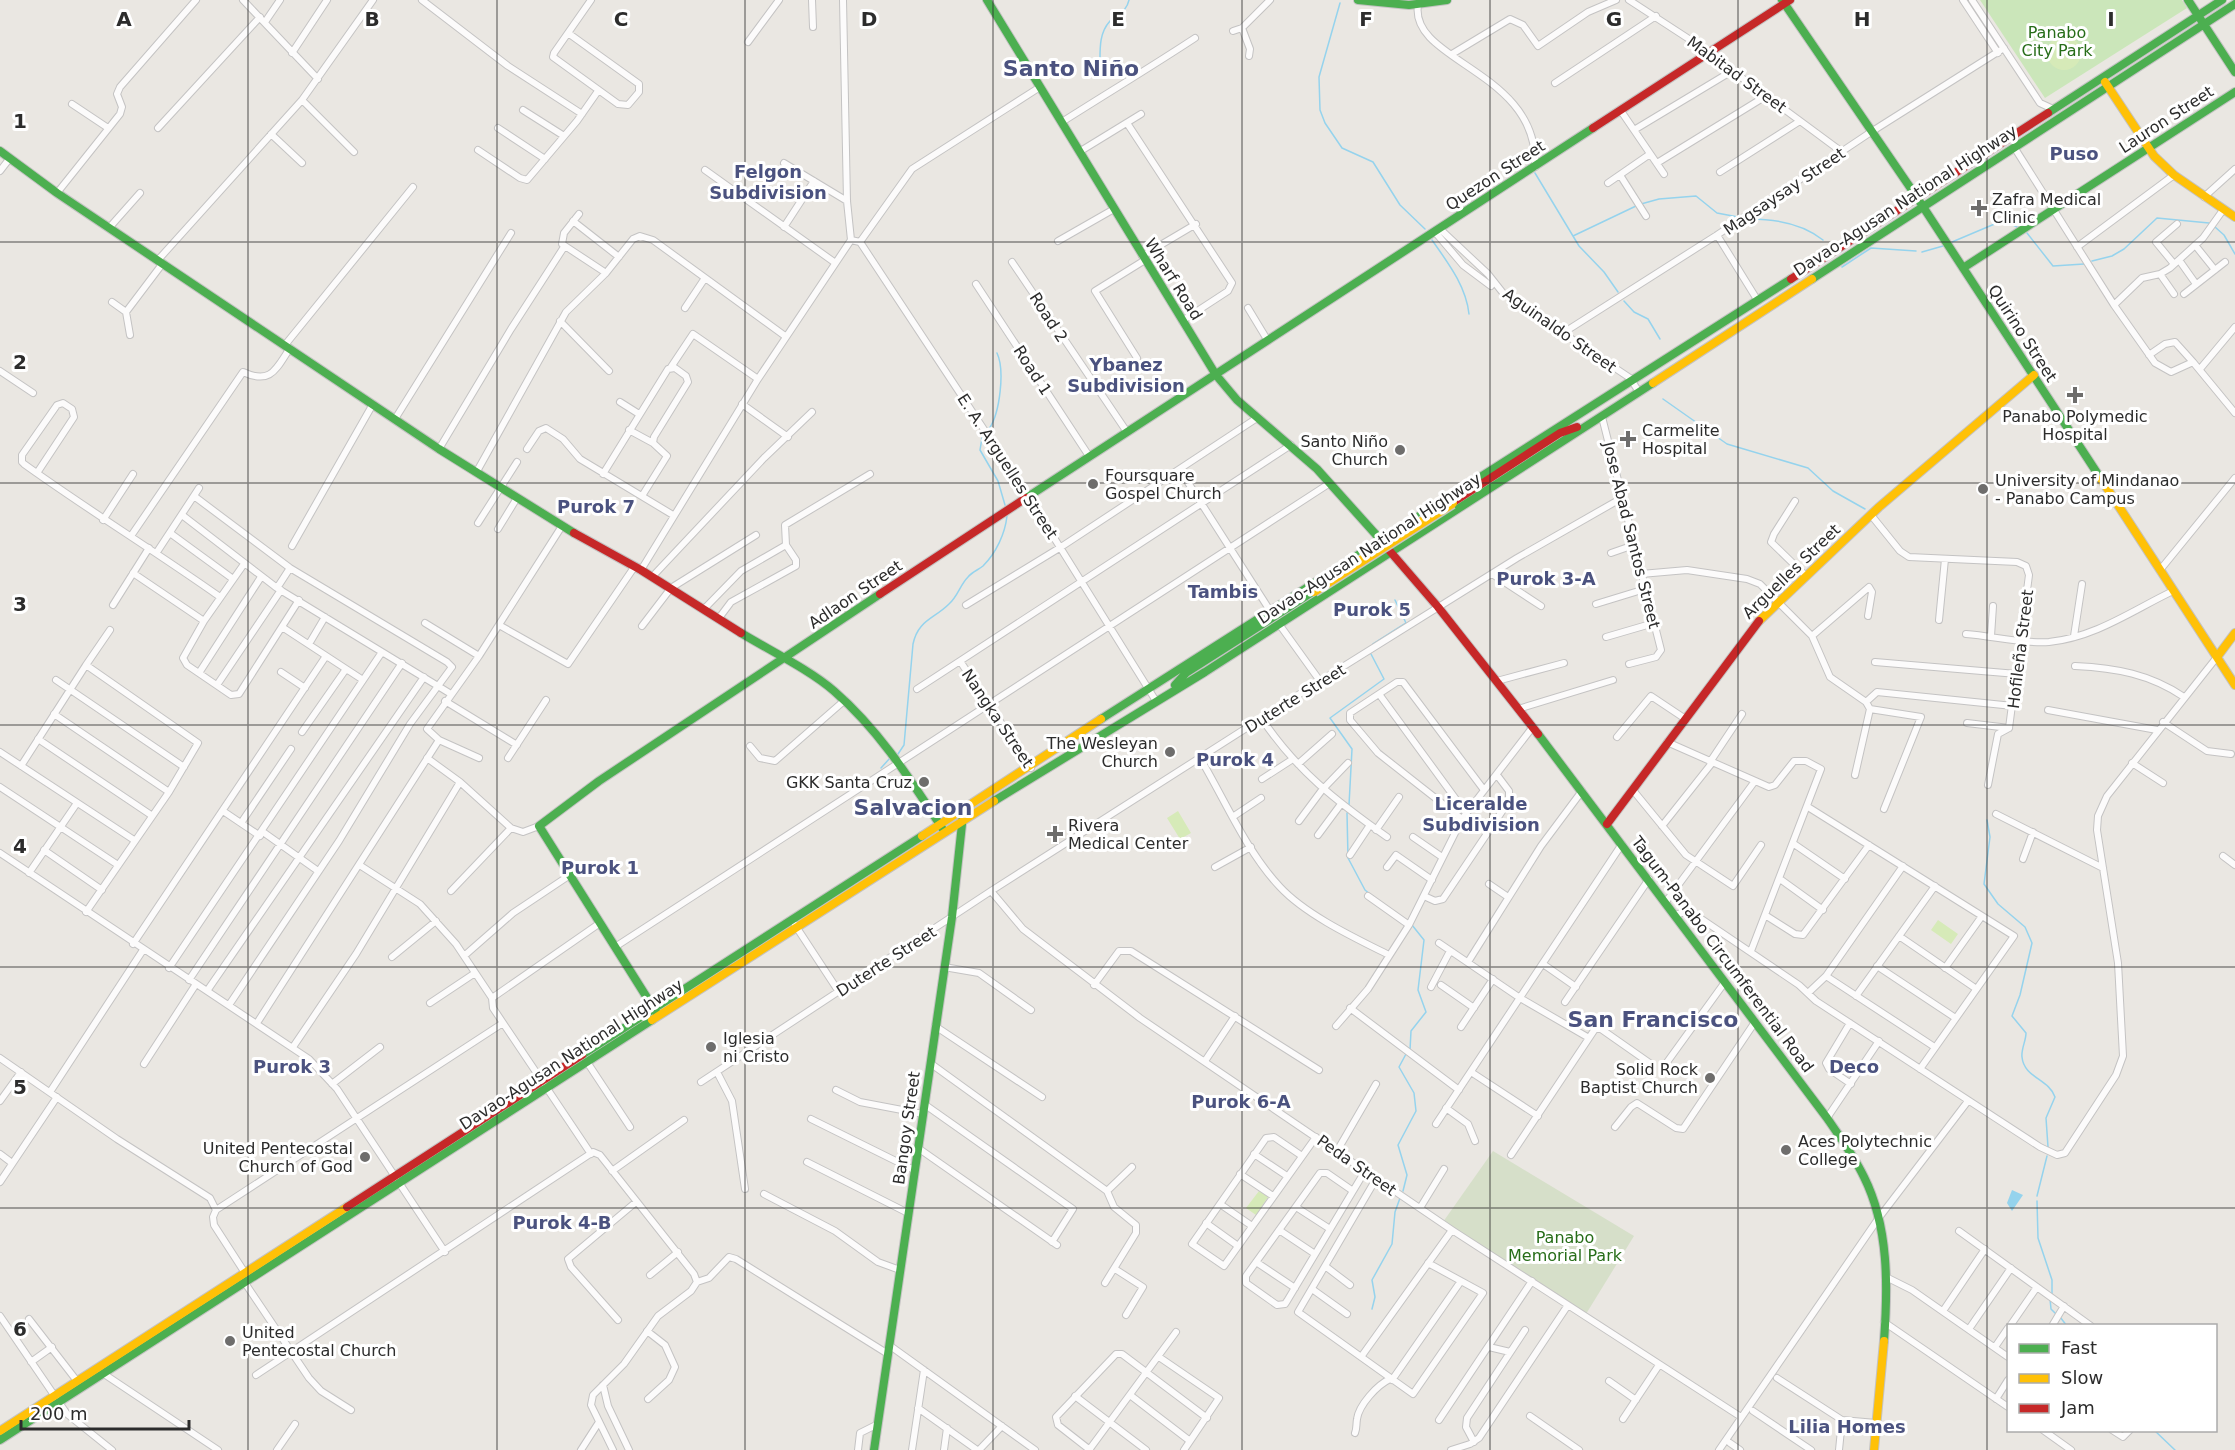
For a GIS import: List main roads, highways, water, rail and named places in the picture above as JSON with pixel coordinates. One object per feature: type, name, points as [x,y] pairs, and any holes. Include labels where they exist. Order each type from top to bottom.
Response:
[{"type":"main road","name":"Wharf Road","points":[[987,0],[1216,375],[1237,400],[1291,445],[1330,483],[1379,538]]},
{"type":"main road","points":[[1358,0],[1418,5],[1447,0]]},
{"type":"main road","points":[[2188,0],[2235,72]]},
{"type":"main road","name":"Davao-Agusan National Highway","points":[[0,1440],[100,1371],[1032,770],[1064,743],[1150,686],[2052,108],[2105,81],[2141,58],[2201,19],[2222,0]]},
{"type":"main road","name":"Quezon Street","points":[[1216,375],[1708,54],[1785,1]]},
{"type":"main road","name":"Quirino Street","points":[[1785,1],[2034,375],[2235,685]]},
{"type":"main road","name":"Davao-Agusan National Highway","points":[[2201,19],[2235,4]]},
{"type":"main road","points":[[2105,81],[2148,148],[2174,175],[2235,217]]},
{"type":"main road","name":"Davao-Agusan National Highway","points":[[1032,770],[1070,754],[1279,624],[2059,118],[2105,81]]},
{"type":"main road","name":"Lauron Street","points":[[1963,268],[2235,92]]},
{"type":"main road","points":[[0,151],[57,193],[439,449],[562,526],[671,588],[845,699],[900,764],[942,828]]},
{"type":"main road","name":"Adlaon Street","points":[[656,1013],[539,826],[599,781],[1028,496],[1216,375]]},
{"type":"main road","name":"Arguelles Street","points":[[1607,824],[1741,642],[1779,601],[1871,514],[2034,375]]},
{"type":"main road","name":"Davao-Agusan National Highway","points":[[1560,433],[1582,408]]},
{"type":"main road","name":"Davao-Agusan National Highway","points":[[1159,700],[1186,673],[1452,502],[1560,433],[1597,419]]},
{"type":"main road","name":"Tagum-Panabo Circumferential Road","points":[[1379,538],[1497,681],[1649,879],[1827,1118],[1867,1184],[1878,1219],[1886,1276],[1874,1450]]},
{"type":"main road","points":[[2217,657],[2235,633]]},
{"type":"main road","name":"Davao-Agusan National Highway","points":[[1150,686],[1186,673]]},
{"type":"main road","points":[[1064,743],[1070,754]]},
{"type":"main road","name":"Bangoy Street","points":[[874,1450],[945,967],[963,815]]},
{"type":"main road","name":"Davao-Agusan National Highway","points":[[545,1084],[586,1062],[602,1047]]},
{"type":"main road","name":"Davao-Agusan National Highway","points":[[0,1431],[57,1399],[77,1381],[100,1371]]},
{"type":"water","points":[[2012,1190],[2023,1195],[2012,1211],[2007,1203]]},
{"type":"waterway","points":[[1100,64],[1101,41],[1106,26],[1126,8],[1129,0]]},
{"type":"waterway","points":[[1340,3],[1319,77],[1320,110],[1325,123],[1342,148],[1373,162],[1400,205],[1425,229]]},
{"type":"waterway","points":[[1535,173],[1579,246],[1604,272],[1618,292]]},
{"type":"waterway","points":[[1641,204],[1659,199],[1696,196],[1717,213],[1738,217]]},
{"type":"waterway","points":[[1573,236],[1636,206]]},
{"type":"waterway","points":[[2092,261],[2112,256],[2124,249],[2157,218],[2209,223]]},
{"type":"waterway","points":[[1750,219],[1788,224],[1807,230],[1823,240]]},
{"type":"waterway","points":[[1952,242],[2004,220],[2017,227]]},
{"type":"waterway","points":[[2215,227],[2224,235],[2235,254]]},
{"type":"waterway","points":[[2027,233],[2053,266],[2084,264]]},
{"type":"waterway","points":[[1432,240],[1460,284],[1469,314]]},
{"type":"waterway","points":[[1922,252],[1943,246]]},
{"type":"waterway","points":[[1842,267],[1871,248],[1916,251]]},
{"type":"waterway","points":[[1624,301],[1634,312],[1648,319],[1660,339]]},
{"type":"waterway","points":[[989,429],[996,413],[1000,391],[1001,370],[997,353]]},
{"type":"waterway","points":[[1663,399],[1727,444],[1808,468],[1833,491],[1865,509]]},
{"type":"waterway","points":[[982,438],[980,450],[998,481],[1005,505]]},
{"type":"waterway","points":[[898,754],[904,745],[915,636],[927,621],[952,601],[970,575],[988,561],[999,543],[1007,516]]},
{"type":"waterway","points":[[1373,644],[1406,623],[1395,600]]},
{"type":"waterway","points":[[1349,805],[1352,749],[1330,718],[1384,679],[1371,654]]},
{"type":"waterway","points":[[881,768],[890,758]]},
{"type":"waterway","points":[[1347,813],[1348,858],[1365,890],[1370,894]]},
{"type":"waterway","points":[[1987,820],[1990,837],[1984,884],[1998,904],[2025,927],[2032,943],[2020,995],[2012,1016],[2026,1033],[2022,1054],[2027,1070],[2048,1086],[2055,1097],[2046,1118],[2048,1147]]},
{"type":"waterway","points":[[1410,1050],[1411,1031],[1426,1012],[1418,990],[1424,940],[1412,925]]},
{"type":"waterway","points":[[1403,1191],[1407,1175],[1398,1145],[1416,1111],[1414,1093],[1399,1067],[1406,1054]]},
{"type":"waterway","points":[[2037,1196],[2047,1156]]},
{"type":"waterway","points":[[1372,1309],[1375,1297],[1372,1280],[1392,1244],[1395,1212],[1400,1198]]},
{"type":"waterway","points":[[2037,1201],[2038,1238],[2052,1280],[2052,1294]]},
{"type":"waterway","points":[[2050,1299],[2051,1309],[2056,1314]]},
{"type":"waterway","points":[[2060,1317],[2065,1324]]},
{"type":"waterway","points":[[2156,1432],[2175,1450]]},
{"type":"place","name":"Zafra Medical Clinic","points":[[1979,208]]},
{"type":"place","name":"Panabo Polymedic Hospital","points":[[2075,395]]},
{"type":"place","name":"Carmelite Hospital","points":[[1628,439]]},
{"type":"place","name":"Santo Niño Church","points":[[1400,450]]},
{"type":"place","name":"Foursquare Gospel Church","points":[[1093,484]]},
{"type":"place","name":"University of Mindanao - Panabo Campus","points":[[1983,489]]},
{"type":"place","name":"The Wesleyan Church","points":[[1170,752]]},
{"type":"place","name":"GKK Santa Cruz","points":[[924,782]]},
{"type":"place","name":"Rivera Medical Center","points":[[1055,834]]},
{"type":"place","name":"Iglesia ni Cristo","points":[[711,1047]]},
{"type":"place","name":"Solid Rock Baptist Church","points":[[1710,1078]]},
{"type":"place","name":"Aces Polytechnic College","points":[[1786,1150]]},
{"type":"place","name":"United Pentecostal Church of God","points":[[365,1157]]},
{"type":"place","name":"United Pentecostal Church","points":[[230,1341]]},
{"type":"district","name":"Santo Niño","points":[[1071,68]]},
{"type":"district","name":"Puso","points":[[2074,154]]},
{"type":"district","name":"Felgon Subdivision","points":[[768,182]]},
{"type":"district","name":"Ybanez Subdivision","points":[[1126,376]]},
{"type":"district","name":"Purok 7","points":[[596,507]]},
{"type":"district","name":"Purok 3-A","points":[[1546,579]]},
{"type":"district","name":"Tambis","points":[[1223,592]]},
{"type":"district","name":"Purok 5","points":[[1372,610]]},
{"type":"district","name":"Purok 4","points":[[1235,760]]},
{"type":"district","name":"Salvacion","points":[[913,807]]},
{"type":"district","name":"Liceralde Subdivision","points":[[1481,814]]},
{"type":"district","name":"Purok 1","points":[[600,868]]},
{"type":"district","name":"San Francisco","points":[[1653,1019]]},
{"type":"district","name":"Purok 3","points":[[292,1067]]},
{"type":"district","name":"Deco","points":[[1854,1067]]},
{"type":"district","name":"Purok 6-A","points":[[1241,1102]]},
{"type":"district","name":"Purok 4-B","points":[[562,1223]]},
{"type":"district","name":"Lilia Homes","points":[[1847,1427]]},
{"type":"park label","name":"Panabo City Park","points":[[2057,41]]},
{"type":"park label","name":"Panabo Memorial Park","points":[[1565,1246]]}]
